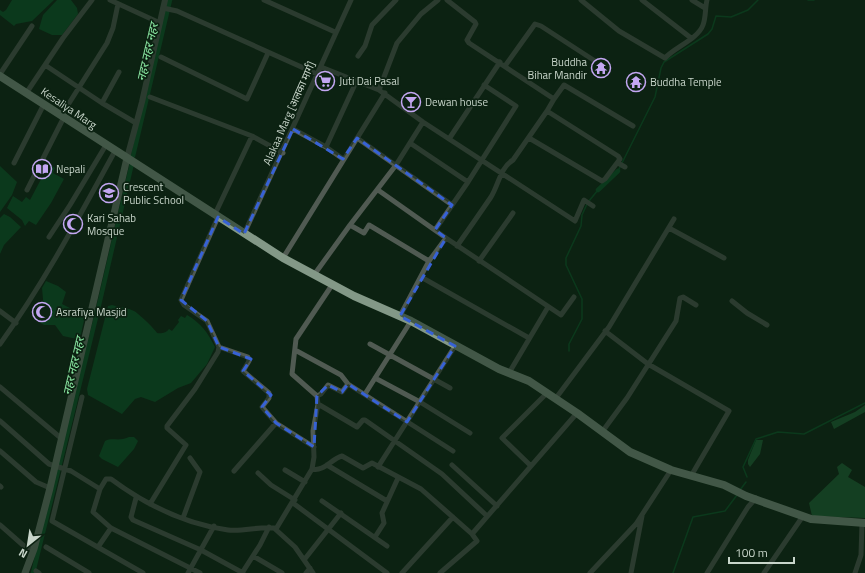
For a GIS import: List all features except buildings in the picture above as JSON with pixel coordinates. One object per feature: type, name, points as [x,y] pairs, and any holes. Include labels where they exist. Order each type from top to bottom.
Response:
[{"type":"main road","name":"Kesaliya Marg","points":[[0,75],[115,151],[283,258],[354,296],[400,316],[455,346],[509,373],[521,377],[556,398],[630,452],[671,470],[730,488],[746,496],[756,498],[811,519],[864,523]]},
{"type":"main road","points":[[25,573],[34,549],[50,488],[60,468],[62,439],[127,158]]},
{"type":"street","points":[[27,92],[92,0]]},
{"type":"street","points":[[110,0],[160,23]]},
{"type":"street","points":[[127,158],[160,23],[166,8],[165,0]]},
{"type":"street","points":[[264,0],[335,32]]},
{"type":"street","points":[[358,56],[365,46],[372,25],[396,0]]},
{"type":"street","points":[[379,90],[397,43],[421,14],[438,0]]},
{"type":"street","points":[[447,0],[476,24],[467,42],[500,62],[554,99]]},
{"type":"street","points":[[581,0],[619,31],[665,58],[675,48],[696,36],[703,24],[707,0]]},
{"type":"street","points":[[642,0],[691,38]]},
{"type":"street","points":[[692,0],[705,8]]},
{"type":"street","name":"Alakaa Marg [अलका मार्ग]","points":[[244,234],[318,74],[349,1]]},
{"type":"street","points":[[27,190],[63,116],[79,87],[107,43],[113,28],[118,4]]},
{"type":"street","points":[[166,8],[318,74]]},
{"type":"street","points":[[505,66],[535,24],[542,26],[598,63]]},
{"type":"street","points":[[0,75],[32,26]]},
{"type":"street","points":[[161,57],[248,99],[268,53]]},
{"type":"street","points":[[449,139],[500,62]]},
{"type":"street","points":[[45,65],[102,103],[136,123]]},
{"type":"street","points":[[321,67],[379,90],[423,122],[575,221],[584,200],[593,206]]},
{"type":"street","points":[[102,103],[119,72]]},
{"type":"street","points":[[326,147],[357,80]]},
{"type":"street","points":[[435,230],[468,182],[516,106],[484,85]]},
{"type":"street","points":[[457,246],[495,191],[501,172],[508,163],[513,160],[529,138],[564,85],[633,126]]},
{"type":"street","points":[[283,258],[385,94]]},
{"type":"street","points":[[150,97],[252,136],[282,153]]},
{"type":"street","points":[[14,163],[44,104]]},
{"type":"street","points":[[529,138],[602,181],[618,163],[620,159],[618,156],[547,111]]},
{"type":"street","points":[[314,275],[396,165],[423,122]]},
{"type":"street","points":[[293,129],[326,147],[344,159]]},
{"type":"street","points":[[150,504],[186,445],[167,428],[167,426],[195,389],[214,360],[219,347],[207,321],[184,305],[181,300],[216,215],[252,136]]},
{"type":"street","points":[[357,138],[452,205]]},
{"type":"street","points":[[410,143],[468,182]]},
{"type":"street","points":[[49,237],[106,145]]},
{"type":"street","points":[[1,341],[16,323],[58,256],[115,151]]},
{"type":"street","points":[[618,163],[625,167]]},
{"type":"street","points":[[378,190],[457,246],[561,315],[574,296]]},
{"type":"street","points":[[479,261],[513,213]]},
{"type":"street","points":[[556,398],[605,331],[674,219]]},
{"type":"street","points":[[350,225],[364,233],[369,226],[429,261]]},
{"type":"street","points":[[669,228],[724,258]]},
{"type":"street","points":[[400,316],[429,261],[446,238]]},
{"type":"street","points":[[421,277],[529,338]]},
{"type":"street","points":[[276,529],[312,469],[314,447],[313,431],[318,404],[317,396],[292,374],[296,339],[332,284]]},
{"type":"street","points":[[602,432],[627,398],[676,321],[680,298],[683,297],[696,305]]},
{"type":"street","points":[[732,301],[747,313],[767,325]]},
{"type":"street","points":[[509,373],[548,307]]},
{"type":"street","points":[[0,311],[16,323]]},
{"type":"street","points":[[365,394],[410,321]]},
{"type":"street","points":[[605,331],[648,364],[729,412],[691,476]]},
{"type":"street","points":[[370,344],[450,388]]},
{"type":"street","points":[[378,467],[455,346]]},
{"type":"street","points":[[219,347],[248,357],[249,361],[243,371],[269,393],[269,398],[262,407],[276,422],[298,438],[314,447]]},
{"type":"street","points":[[295,350],[341,375],[348,384],[453,451]]},
{"type":"street","points":[[376,378],[420,402],[470,433]]},
{"type":"street","points":[[317,396],[321,394],[328,385],[342,392],[348,384]]},
{"type":"street","points":[[0,387],[62,439]]},
{"type":"street","points":[[531,466],[502,438],[547,392]]},
{"type":"street","points":[[82,397],[60,468],[52,521],[143,573]]},
{"type":"street","points":[[318,404],[357,427],[363,420],[365,420],[442,474],[488,516]]},
{"type":"street","points":[[472,534],[577,413]]},
{"type":"street","points":[[0,421],[49,464],[71,471],[100,489]]},
{"type":"street","points":[[234,471],[276,422]]},
{"type":"street","points":[[0,451],[36,482],[50,488]]},
{"type":"street","points":[[312,469],[321,469],[336,458],[342,456],[363,468],[370,463],[421,489],[472,534],[477,541],[440,573]]},
{"type":"street","points":[[183,518],[200,472],[190,458]]},
{"type":"street","points":[[327,465],[387,502]]},
{"type":"street","points":[[452,465],[497,506]]},
{"type":"street","points":[[285,470],[305,482]]},
{"type":"street","points":[[590,573],[636,524],[671,470]]},
{"type":"street","points":[[258,473],[271,485],[388,573]]},
{"type":"street","points":[[375,537],[384,523],[382,513],[398,478]]},
{"type":"street","points":[[200,573],[111,528],[93,512],[100,489],[106,479],[111,479],[136,498],[161,511],[183,518],[234,530],[269,527],[276,529],[295,547],[313,573]]},
{"type":"street","points":[[136,498],[131,517],[132,520],[201,550],[242,573],[269,527]]},
{"type":"street","points":[[707,573],[748,507],[756,498]]},
{"type":"street","points":[[322,501],[387,546]]},
{"type":"street","points":[[304,560],[341,513]]},
{"type":"street","points":[[631,573],[642,515]]},
{"type":"street","points":[[764,573],[803,516]]},
{"type":"street","points":[[402,573],[453,517]]},
{"type":"street","points":[[855,573],[861,555],[864,523]]},
{"type":"street","points":[[0,525],[24,546],[34,549]]},
{"type":"street","points":[[188,573],[214,526]]},
{"type":"street","points":[[98,547],[111,528]]},
{"type":"street","points":[[46,547],[90,573]]},
{"type":"street","points":[[253,556],[282,573]]},
{"type":"street","points":[[306,573],[310,568]]},
{"type":"highlighted area","points":[[293,129],[343,159],[357,138],[452,205],[435,230],[446,238],[400,316],[455,346],[407,422],[348,384],[342,392],[328,385],[317,396],[314,447],[276,423],[262,407],[271,395],[243,371],[251,359],[219,347],[207,321],[181,300],[218,217],[244,234]]},
{"type":"shaded area","points":[[12,0],[54,0],[32,21],[16,24],[14,26],[0,15],[0,10],[3,12],[6,10]]},
{"type":"shaded area","points":[[57,0],[71,0],[77,8],[78,14],[62,35],[52,35],[39,29],[43,15]]},
{"type":"shaded area","points":[[49,164],[55,168],[53,173],[64,179],[51,203],[36,225],[29,221],[25,226],[22,220],[7,208],[13,196],[22,202],[26,197],[30,200]]},
{"type":"shaded area","points":[[0,166],[17,182],[12,195],[0,212]]},
{"type":"shaded area","points":[[4,214],[10,217],[21,227],[4,245],[0,254],[0,218]]},
{"type":"shaded area","points":[[46,281],[58,286],[66,292],[62,304],[85,316],[81,334],[77,339],[63,336],[55,325],[44,325],[39,322],[44,310],[42,288]]},
{"type":"shaded area","points":[[112,305],[134,311],[157,333],[165,332],[169,329],[172,331],[179,322],[178,320],[181,316],[185,318],[187,315],[204,329],[215,347],[207,364],[191,383],[178,388],[155,402],[141,397],[135,399],[122,414],[88,395],[87,389],[108,306]]},
{"type":"shaded area","points":[[865,405],[865,412],[834,429],[831,422],[855,412]]},
{"type":"shaded area","points":[[134,437],[138,441],[134,449],[118,467],[99,456],[105,441]]},
{"type":"shaded area","points":[[756,440],[763,440],[760,454],[750,467],[748,460]]},
{"type":"shaded area","points":[[842,463],[852,470],[848,477],[865,487],[865,518],[812,516],[809,503],[839,474],[837,467]]},
{"type":"waterway","name":"नहर नहर नहर","points":[[133,156],[170,0]]},
{"type":"waterway","points":[[618,171],[655,97],[661,68],[664,62],[708,34],[712,29],[716,16],[731,17],[748,10],[758,0]]},
{"type":"waterway","points":[[808,0],[814,0]]},
{"type":"waterway","name":"नहर नहर नहर","points":[[33,573],[99,305],[132,163]]},
{"type":"waterway","points":[[598,190],[618,171]]},
{"type":"waterway","points":[[589,201],[598,190]]},
{"type":"waterway","points":[[569,351],[569,344],[582,319],[582,299],[566,265],[566,258],[581,226],[582,215],[587,204]]},
{"type":"waterway","points":[[747,477],[743,467],[756,439],[778,432],[804,434],[865,403]]},
{"type":"waterway","points":[[740,490],[746,482]]},
{"type":"waterway","points":[[673,573],[693,517],[725,511],[737,495]]},
{"type":"place","name":"Buddha Bihar Mandir","points":[[601,68]]},
{"type":"place","name":"Juti Dai Pasal","points":[[325,81]]},
{"type":"place","name":"Buddha Temple","points":[[636,82]]},
{"type":"place","name":"Dewan house","points":[[411,102]]},
{"type":"place","name":"Nepali","points":[[42,169]]},
{"type":"place","name":"Crescent Public School","points":[[109,193]]},
{"type":"place","name":"Kari Sahab Mosque","points":[[73,224]]},
{"type":"place","name":"Asrafiya Masjid","points":[[42,312]]}]
